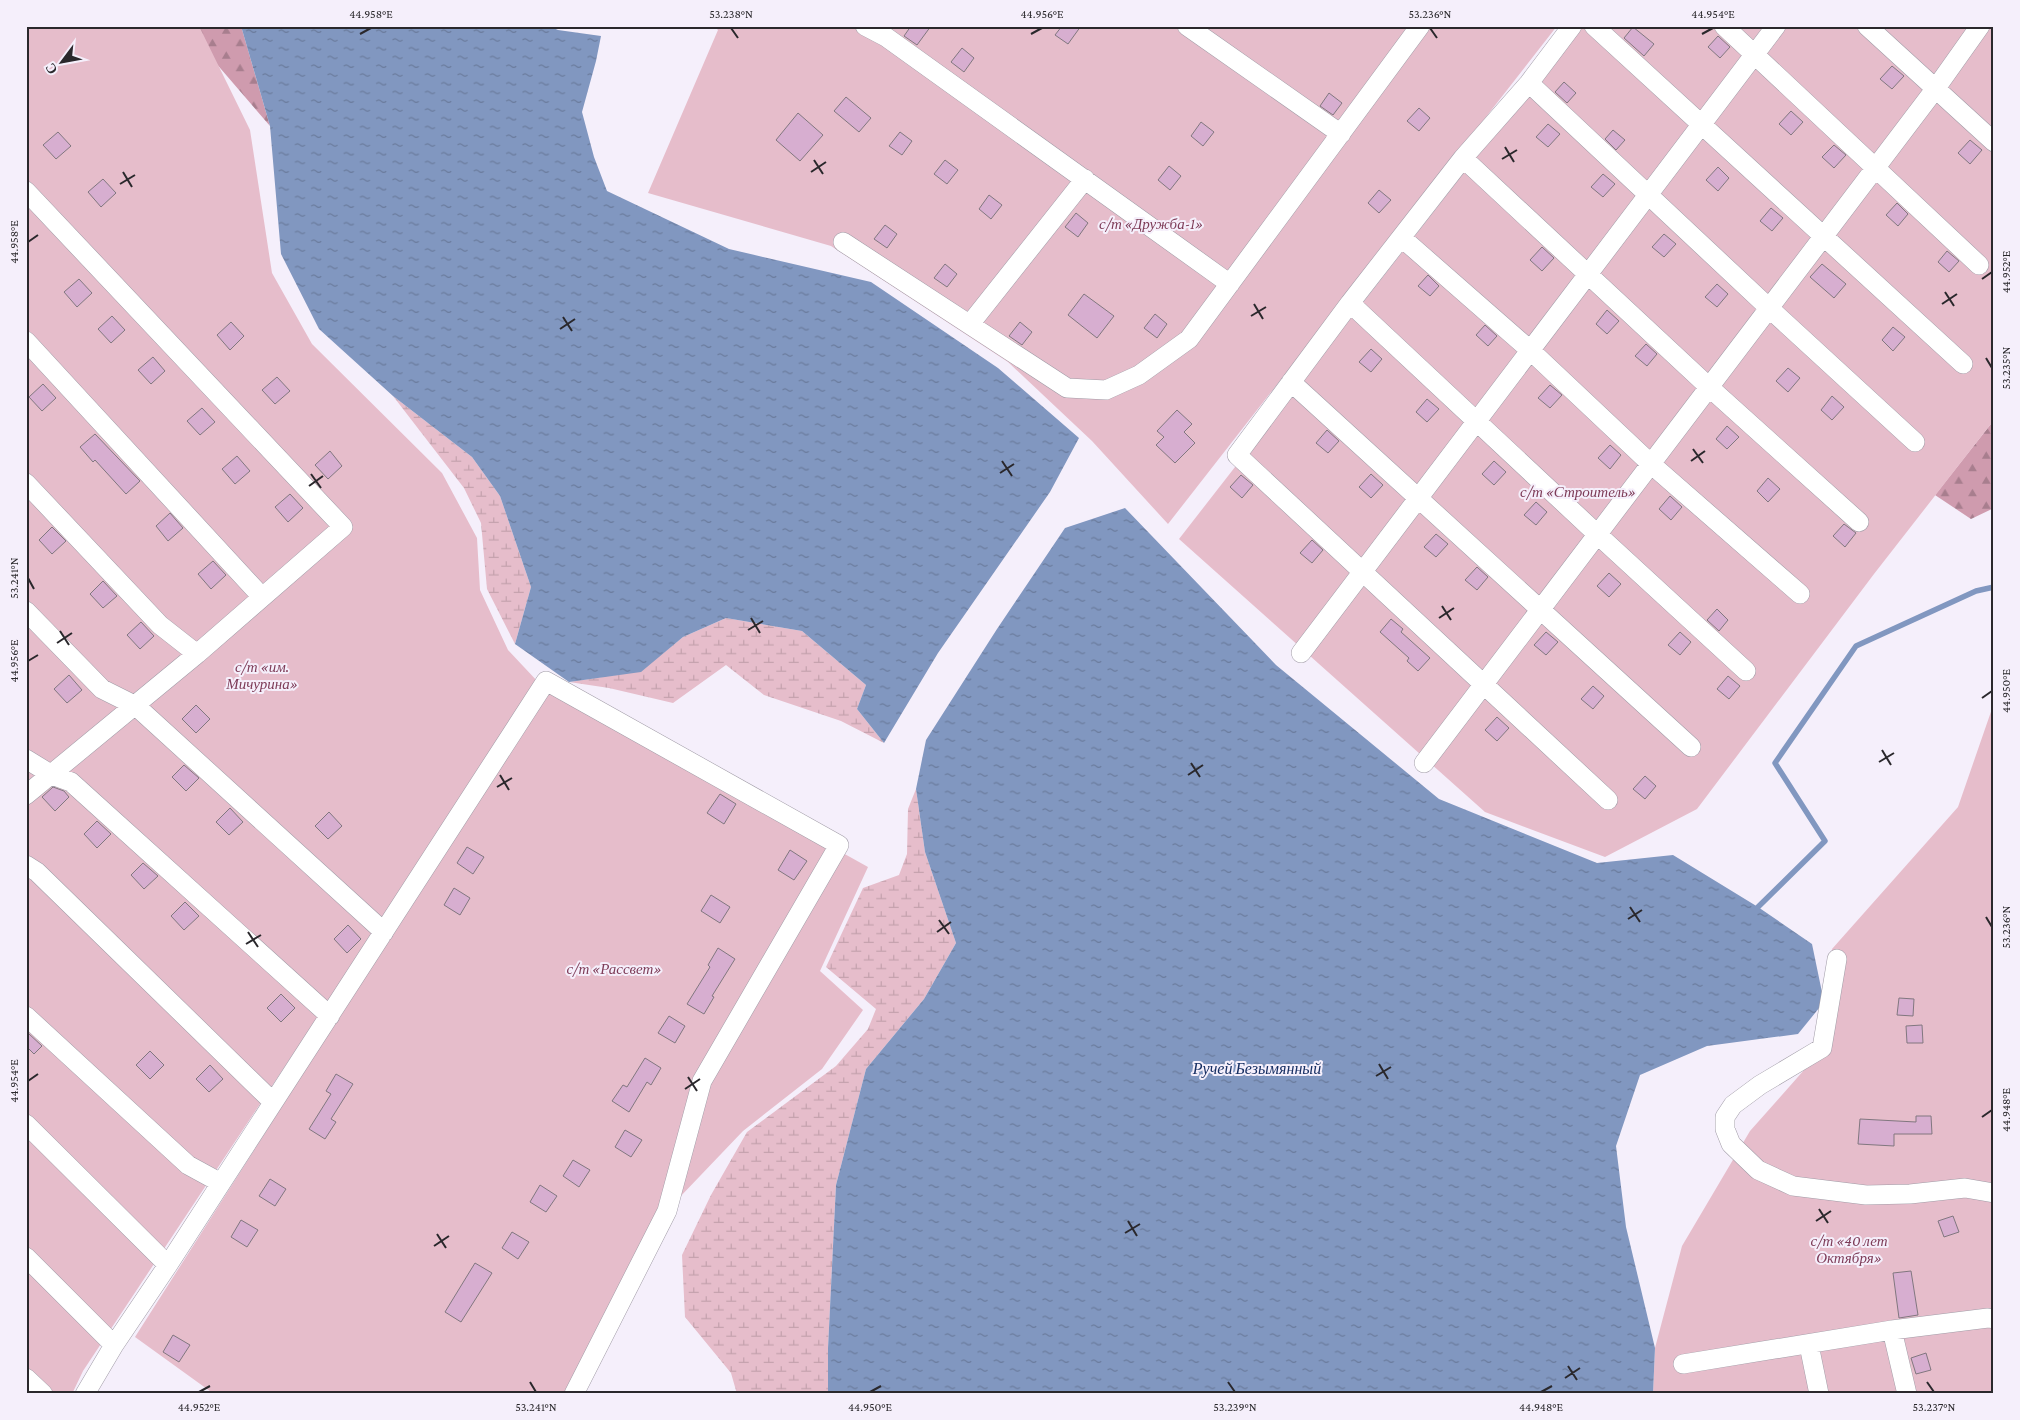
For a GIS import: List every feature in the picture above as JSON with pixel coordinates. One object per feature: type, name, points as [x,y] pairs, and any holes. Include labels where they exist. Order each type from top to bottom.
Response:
[{"type":"lane","points":[[865,26],[886,37],[1230,284]]},
{"type":"lane","points":[[1187,26],[1341,134]]},
{"type":"lane","points":[[843,242],[1067,388],[1106,390],[1139,375],[1190,339],[1420,26]]},
{"type":"lane","points":[[1572,26],[1528,83],[1463,158],[1350,303],[1237,455],[1608,800]]},
{"type":"lane","points":[[1594,26],[1963,364]]},
{"type":"lane","points":[[1724,26],[1979,265]]},
{"type":"lane","points":[[1300,653],[1776,26]]},
{"type":"lane","points":[[1867,26],[1994,142]]},
{"type":"lane","points":[[1424,763],[1876,168],[1980,26]]},
{"type":"lane","points":[[1528,83],[1915,442]]},
{"type":"lane","points":[[1463,158],[1709,387],[1859,522]]},
{"type":"lane","points":[[970,324],[1085,179]]},
{"type":"lane","points":[[26,191],[343,527],[198,654],[26,795]]},
{"type":"lane","points":[[1402,238],[1530,350],[1651,464],[1800,594]]},
{"type":"lane","points":[[1350,303],[1746,671]]},
{"type":"lane","points":[[26,341],[262,596]]},
{"type":"lane","points":[[1291,382],[1691,747]]},
{"type":"lane","points":[[26,483],[160,625],[198,654]]},
{"type":"lane","points":[[26,611],[102,689],[136,706],[384,932]]},
{"type":"lane","points":[[85,1394],[114,1345],[168,1265],[546,682],[840,845],[702,1080],[667,1211],[574,1394]]},
{"type":"lane","points":[[26,759],[52,775],[71,782],[330,1016]]},
{"type":"lane","points":[[26,865],[37,872],[274,1102]]},
{"type":"lane","points":[[1837,959],[1822,1048],[1760,1084],[1733,1105],[1725,1117],[1725,1129],[1730,1144],[1758,1170],[1793,1186],[1866,1195],[1910,1194],[1965,1188],[1994,1192]]},
{"type":"lane","points":[[26,1016],[188,1165],[221,1183]]},
{"type":"lane","points":[[26,1124],[168,1265]]},
{"type":"lane","points":[[26,1257],[114,1345]]},
{"type":"lane","points":[[1683,1364],[1892,1330],[1994,1318]]},
{"type":"lane","points":[[1892,1330],[1907,1394]]},
{"type":"lane","points":[[1809,1345],[1819,1394]]},
{"type":"lane","points":[[26,1378],[43,1394]]},
{"type":"green space","name":"с/т «им. Мичурина»","points":[[26,26],[199,26],[250,130],[272,273],[312,344],[442,473],[477,538],[480,590],[508,650],[539,683],[83,1371],[72,1394],[26,1394]]},
{"type":"green space","points":[[184,26],[241,26],[270,126]]},
{"type":"green space","name":"с/т «Дружба-1»","points":[[714,26],[1557,26],[1168,524],[1092,441],[1008,362],[831,246],[648,193],[718,30]]},
{"type":"green space","name":"с/т «Строитель»","points":[[1578,26],[1994,26],[1994,420],[1874,574],[1697,809],[1605,857],[1485,812],[1179,539]]},
{"type":"green space","points":[[393,396],[472,457],[500,496],[531,587],[515,644],[487,589],[481,523],[464,488]]},
{"type":"green space","points":[[1994,420],[1994,508],[1971,519],[1935,495]]},
{"type":"green space","points":[[726,618],[802,631],[866,685],[857,709],[884,743],[841,721],[764,695],[726,665],[673,703],[609,688],[569,682],[641,671],[683,637]]},
{"type":"green space","name":"с/т «Рассвет»","points":[[548,689],[868,867],[820,971],[863,1010],[822,1069],[743,1131],[657,1221],[564,1394],[214,1394],[135,1337]]},
{"type":"green space","name":"с/т «40 лет Октября»","points":[[1994,703],[1994,1394],[1653,1394],[1655,1348],[1682,1246],[1750,1131],[1812,1061],[1825,1008],[1832,949],[1958,807]]},
{"type":"green space","points":[[916,789],[925,852],[956,943],[924,999],[866,1069],[836,1185],[828,1348],[828,1394],[737,1394],[731,1373],[685,1317],[682,1255],[711,1195],[747,1132],[836,1066],[868,1029],[876,1009],[826,967],[863,888],[899,875],[907,854],[908,809]]},
{"type":"water","points":[[241,26],[549,26],[558,30],[601,36],[582,112],[594,157],[607,191],[729,249],[871,282],[998,368],[1079,438],[1050,492],[938,653],[884,743],[857,709],[866,685],[802,631],[726,618],[683,637],[641,672],[569,682],[515,644],[531,587],[500,496],[472,457],[393,396],[319,329],[281,254],[270,126]]},
{"type":"water","name":"Ручей Безымянный","points":[[1125,508],[1276,665],[1439,799],[1597,863],[1673,855],[1758,907],[1812,944],[1824,1002],[1798,1034],[1707,1046],[1640,1075],[1616,1146],[1626,1227],[1655,1348],[1653,1394],[828,1394],[828,1348],[836,1185],[866,1069],[924,999],[956,943],[925,852],[916,789],[926,740],[1065,528]]},
{"type":"building","points":[[911,26],[931,26],[917,45],[904,36]]},
{"type":"building","points":[[1062,26],[1081,26],[1068,44],[1055,35]]},
{"type":"building","points":[[1633,27],[1654,44],[1644,56],[1624,38]]},
{"type":"building","points":[[1718,36],[1730,47],[1720,58],[1708,47]]},
{"type":"building","points":[[962,48],[974,58],[964,72],[951,62]]},
{"type":"building","points":[[1892,66],[1904,76],[1892,89],[1880,79]]},
{"type":"building","points":[[1564,82],[1576,93],[1567,103],[1555,92]]},
{"type":"building","points":[[1329,93],[1342,103],[1333,115],[1320,106]]},
{"type":"building","points":[[846,97],[871,118],[859,132],[834,111]]},
{"type":"building","points":[[1419,108],[1430,118],[1419,131],[1407,121]]},
{"type":"building","points":[[1791,111],[1803,122],[1791,135],[1779,124]]},
{"type":"building","points":[[798,113],[823,135],[800,161],[776,140]]},
{"type":"building","points":[[1201,122],[1214,132],[1203,146],[1191,136]]},
{"type":"building","points":[[1548,124],[1560,134],[1548,147],[1536,137]]},
{"type":"building","points":[[1613,130],[1625,140],[1616,150],[1605,139]]},
{"type":"building","points":[[58,132],[71,146],[56,159],[43,145]]},
{"type":"building","points":[[900,132],[912,141],[902,155],[889,146]]},
{"type":"building","points":[[1970,140],[1982,150],[1970,164],[1958,153]]},
{"type":"building","points":[[1834,145],[1846,155],[1834,168],[1822,157]]},
{"type":"building","points":[[945,160],[958,170],[947,184],[934,174]]},
{"type":"building","points":[[1169,166],[1181,176],[1170,190],[1158,180]]},
{"type":"building","points":[[1718,167],[1729,178],[1718,191],[1706,180]]},
{"type":"building","points":[[1603,174],[1615,184],[1603,197],[1591,187]]},
{"type":"building","points":[[103,179],[116,193],[101,207],[88,192]]},
{"type":"building","points":[[1379,190],[1391,200],[1379,213],[1368,203]]},
{"type":"building","points":[[989,195],[1002,205],[991,219],[979,209]]},
{"type":"building","points":[[1897,203],[1908,214],[1898,226],[1886,215]]},
{"type":"building","points":[[1771,208],[1783,218],[1772,231],[1760,221]]},
{"type":"building","points":[[1076,213],[1088,223],[1078,237],[1065,227]]},
{"type":"building","points":[[885,225],[897,234],[887,248],[874,239]]},
{"type":"building","points":[[1664,234],[1676,244],[1664,257],[1652,247]]},
{"type":"building","points":[[1542,247],[1554,258],[1542,271],[1530,260]]},
{"type":"building","points":[[1947,251],[1959,261],[1949,272],[1938,262]]},
{"type":"building","points":[[945,264],[957,274],[947,287],[934,278]]},
{"type":"building","points":[[1822,264],[1846,284],[1834,298],[1810,277]]},
{"type":"building","points":[[1428,275],[1439,286],[1430,296],[1418,286]]},
{"type":"building","points":[[79,279],[92,293],[77,307],[64,292]]},
{"type":"building","points":[[1717,284],[1728,294],[1717,307],[1705,297]]},
{"type":"building","points":[[1084,294],[1114,316],[1097,338],[1068,315]]},
{"type":"building","points":[[1607,310],[1619,321],[1607,334],[1596,324]]},
{"type":"building","points":[[1155,314],[1167,324],[1157,338],[1144,328]]},
{"type":"building","points":[[112,316],[125,330],[111,343],[98,329]]},
{"type":"building","points":[[231,322],[244,336],[230,350],[217,335]]},
{"type":"building","points":[[1020,322],[1032,332],[1022,345],[1009,336]]},
{"type":"building","points":[[1485,325],[1497,336],[1488,346],[1476,335]]},
{"type":"building","points":[[1893,327],[1905,337],[1893,351],[1882,340]]},
{"type":"building","points":[[1646,344],[1657,354],[1647,366],[1635,356]]},
{"type":"building","points":[[1371,349],[1382,359],[1371,372],[1359,362]]},
{"type":"building","points":[[153,357],[165,371],[151,384],[138,370]]},
{"type":"building","points":[[1788,368],[1800,378],[1788,392],[1776,381]]},
{"type":"building","points":[[277,377],[290,391],[275,404],[262,390]]},
{"type":"building","points":[[43,384],[56,398],[42,411],[29,397]]},
{"type":"building","points":[[1550,385],[1562,395],[1550,408],[1538,398]]},
{"type":"building","points":[[1832,396],[1844,407],[1832,420],[1821,410]]},
{"type":"building","points":[[1427,399],[1439,409],[1427,422],[1416,412]]},
{"type":"building","points":[[202,408],[215,422],[200,435],[187,421]]},
{"type":"building","points":[[1177,410],[1192,424],[1184,432],[1195,443],[1175,463],[1156,445],[1164,437],[1157,431]]},
{"type":"building","points":[[1727,426],[1739,437],[1727,449],[1716,439]]},
{"type":"building","points":[[1327,430],[1339,441],[1328,453],[1316,443]]},
{"type":"building","points":[[95,434],[140,481],[126,494],[95,460],[93,462],[80,447]]},
{"type":"building","points":[[1610,445],[1621,455],[1610,469],[1598,458]]},
{"type":"building","points":[[330,451],[342,466],[328,479],[315,465]]},
{"type":"building","points":[[237,456],[250,471],[235,484],[222,469]]},
{"type":"building","points":[[1494,461],[1506,472],[1494,485],[1482,474]]},
{"type":"building","points":[[1371,474],[1383,485],[1371,498],[1359,487]]},
{"type":"building","points":[[1241,475],[1253,485],[1242,498],[1230,487]]},
{"type":"building","points":[[1768,478],[1780,489],[1768,502],[1757,491]]},
{"type":"building","points":[[290,494],[303,508],[288,522],[275,507]]},
{"type":"building","points":[[1670,496],[1682,507],[1671,520],[1659,509]]},
{"type":"building","points":[[1536,502],[1547,512],[1536,525],[1524,515]]},
{"type":"building","points":[[170,513],[183,528],[168,541],[156,526]]},
{"type":"building","points":[[1844,524],[1856,533],[1845,547],[1833,536]]},
{"type":"building","points":[[52,527],[66,541],[52,554],[39,540]]},
{"type":"building","points":[[1436,534],[1448,544],[1436,557],[1424,547]]},
{"type":"building","points":[[1312,540],[1323,550],[1312,563],[1300,553]]},
{"type":"building","points":[[213,561],[226,575],[211,589],[198,574]]},
{"type":"building","points":[[1477,567],[1488,577],[1477,590],[1465,580]]},
{"type":"building","points":[[1609,573],[1621,584],[1609,597],[1597,586]]},
{"type":"building","points":[[103,581],[117,596],[103,608],[90,594]]},
{"type":"building","points":[[1717,609],[1728,620],[1719,631],[1707,620]]},
{"type":"building","points":[[1391,619],[1403,629],[1401,632],[1430,658],[1418,671],[1407,661],[1409,658],[1380,632]]},
{"type":"building","points":[[141,622],[154,636],[140,649],[127,635]]},
{"type":"building","points":[[1546,632],[1558,642],[1546,655],[1534,645]]},
{"type":"building","points":[[1680,632],[1691,642],[1680,655],[1668,645]]},
{"type":"building","points":[[69,675],[82,690],[67,703],[54,689]]},
{"type":"building","points":[[1728,676],[1740,686],[1729,699],[1717,689]]},
{"type":"building","points":[[1593,686],[1604,696],[1593,709],[1581,699]]},
{"type":"building","points":[[196,705],[210,719],[196,733],[182,719]]},
{"type":"building","points":[[1497,717],[1509,728],[1497,741],[1485,730]]},
{"type":"building","points":[[184,765],[199,778],[186,791],[172,777]]},
{"type":"building","points":[[1645,776],[1656,786],[1645,799],[1633,789]]},
{"type":"building","points":[[53,787],[64,791],[69,797],[55,811],[42,797]]},
{"type":"building","points":[[720,794],[736,804],[724,824],[707,813]]},
{"type":"building","points":[[230,808],[243,822],[229,835],[216,822]]},
{"type":"building","points":[[329,812],[342,826],[328,839],[315,826]]},
{"type":"building","points":[[97,821],[111,834],[97,848],[84,834]]},
{"type":"building","points":[[467,847],[484,857],[473,874],[457,863]]},
{"type":"building","points":[[790,850],[807,861],[794,880],[778,870]]},
{"type":"building","points":[[143,863],[158,876],[144,889],[131,875]]},
{"type":"building","points":[[454,888],[470,898],[460,915],[444,905]]},
{"type":"building","points":[[711,895],[730,907],[720,923],[701,911]]},
{"type":"building","points":[[185,902],[199,916],[184,930],[171,916]]},
{"type":"building","points":[[348,925],[361,939],[347,953],[334,939]]},
{"type":"building","points":[[718,948],[735,959],[712,996],[714,997],[704,1014],[687,1004],[710,967],[708,965]]},
{"type":"building","points":[[281,994],[295,1008],[281,1022],[267,1008]]},
{"type":"building","points":[[1899,998],[1914,999],[1913,1016],[1897,1015]]},
{"type":"building","points":[[669,1016],[685,1026],[675,1043],[658,1033]]},
{"type":"building","points":[[1922,1025],[1923,1043],[1907,1043],[1906,1026]]},
{"type":"building","points":[[28,1033],[42,1046],[34,1054],[26,1046],[26,1035]]},
{"type":"building","points":[[150,1051],[164,1065],[150,1079],[136,1065]]},
{"type":"building","points":[[645,1058],[661,1068],[651,1085],[647,1082],[629,1112],[612,1101],[623,1085],[627,1087]]},
{"type":"building","points":[[210,1065],[223,1079],[209,1092],[196,1079]]},
{"type":"building","points":[[336,1074],[353,1084],[331,1119],[336,1122],[325,1139],[309,1129],[331,1094],[326,1091]]},
{"type":"building","points":[[1916,1116],[1931,1116],[1932,1134],[1894,1134],[1894,1146],[1858,1144],[1860,1119],[1916,1122]]},
{"type":"building","points":[[625,1130],[642,1140],[631,1157],[615,1147]]},
{"type":"building","points":[[573,1160],[590,1170],[579,1187],[563,1176]]},
{"type":"building","points":[[270,1179],[286,1189],[275,1206],[259,1196]]},
{"type":"building","points":[[540,1185],[557,1196],[546,1212],[530,1202]]},
{"type":"building","points":[[1953,1216],[1959,1232],[1944,1237],[1938,1221]]},
{"type":"building","points":[[241,1220],[258,1230],[247,1247],[231,1237]]},
{"type":"building","points":[[512,1232],[529,1242],[518,1259],[502,1248]]},
{"type":"building","points":[[475,1263],[492,1273],[461,1322],[445,1312]]},
{"type":"building","points":[[1911,1271],[1918,1315],[1899,1318],[1893,1273]]},
{"type":"building","points":[[173,1335],[190,1345],[179,1362],[163,1352]]},
{"type":"building","points":[[1926,1353],[1931,1370],[1916,1374],[1911,1358]]},
{"type":"waterway","points":[[1758,907],[1825,841],[1775,763],[1856,646],[1976,591],[1994,587]]}]
